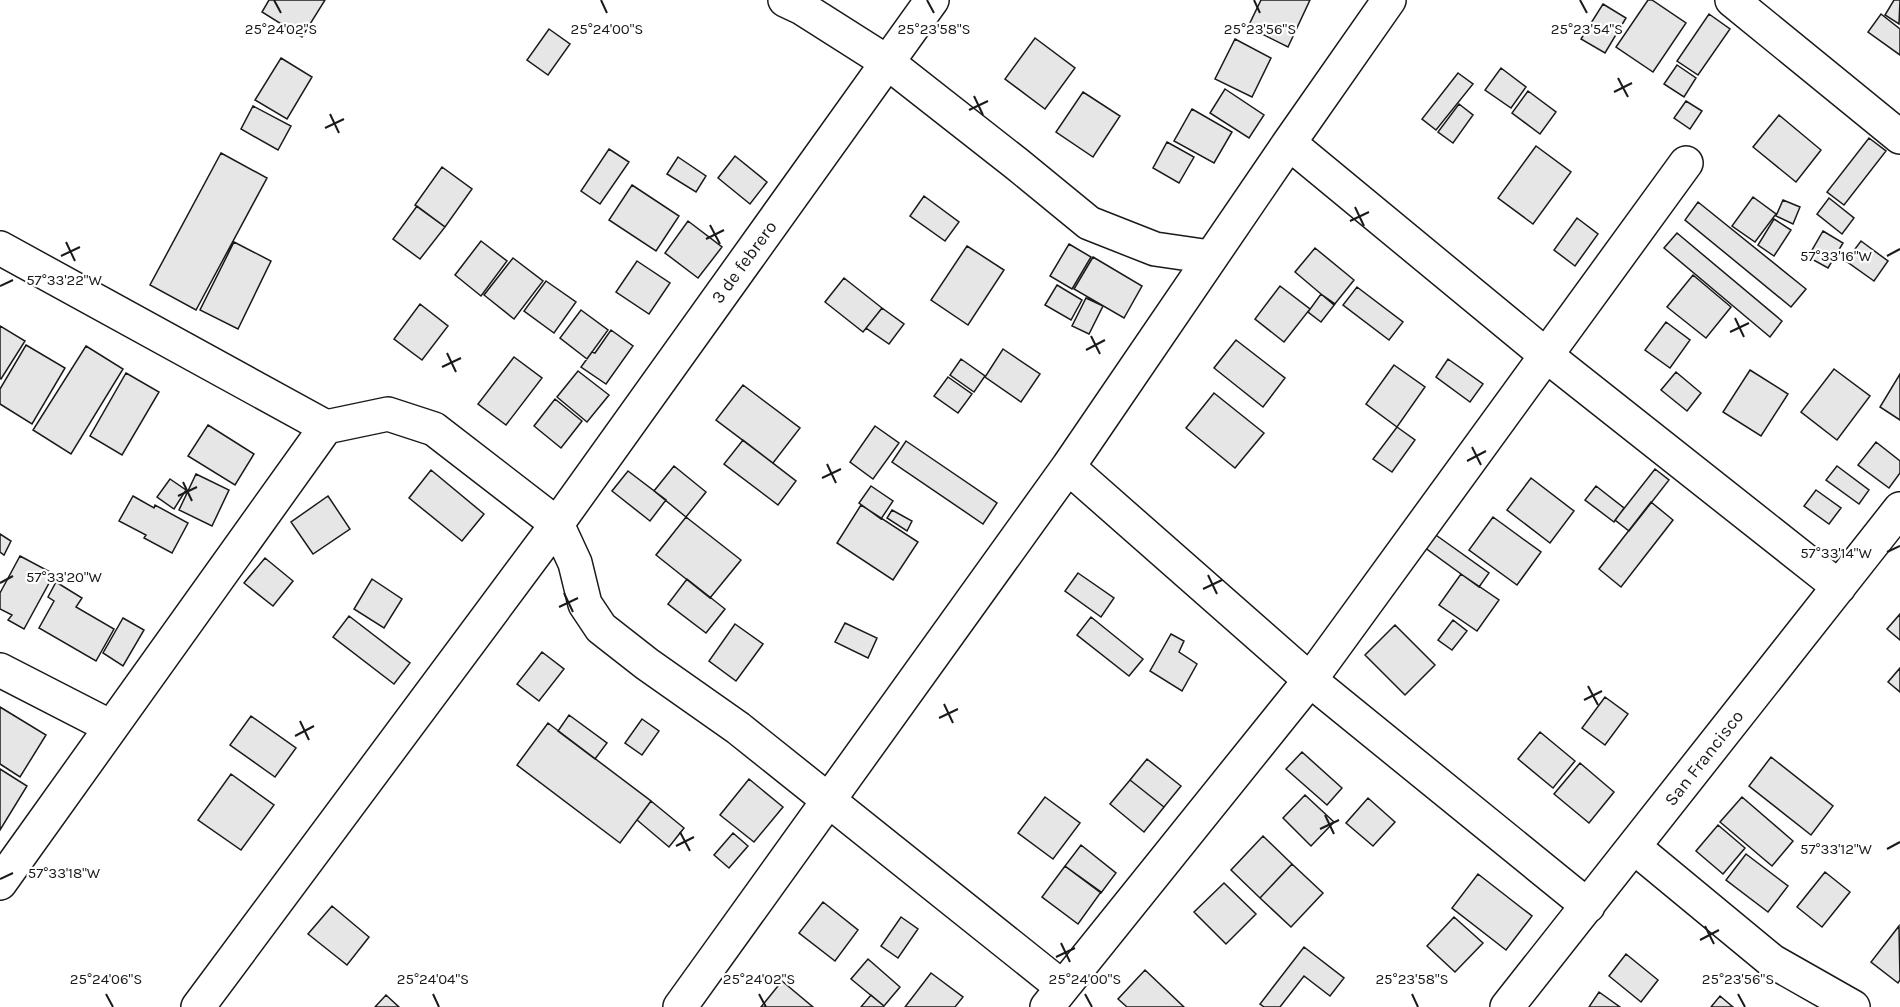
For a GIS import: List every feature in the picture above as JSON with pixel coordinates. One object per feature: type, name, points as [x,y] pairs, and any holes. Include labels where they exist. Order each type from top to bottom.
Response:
[{"type":"street","points":[[786,0],[887,62],[1089,223],[1155,249],[1210,257]]},
{"type":"street","name":"3 de febrero","points":[[198,1007],[556,524],[932,0]]},
{"type":"street","points":[[680,1007],[1068,466],[1389,0]]},
{"type":"street","points":[[1732,0],[1900,137]]},
{"type":"street","points":[[1289,142],[1547,356],[1839,587]]},
{"type":"street","points":[[0,248],[326,428],[388,414],[434,429],[556,524],[574,563],[585,604],[601,628],[647,664],[738,728],[829,800],[1054,997],[1310,680],[1686,163]]},
{"type":"street","points":[[0,883],[326,428]]},
{"type":"street","points":[[1068,466],[1310,680],[1588,906]]},
{"type":"street","name":"San Francisco","points":[[1507,1007],[1900,509]]},
{"type":"street","points":[[0,670],[111,728]]},
{"type":"street","points":[[1634,847],[1772,961],[1853,1007]]},
{"type":"building","points":[[269,0],[325,0],[302,37],[262,12]]},
{"type":"building","points":[[1261,0],[1310,0],[1288,47],[1248,27]]},
{"type":"building","points":[[1648,0],[1652,0],[1686,23],[1653,72],[1616,47]]},
{"type":"building","points":[[1894,0],[1900,0],[1899,24],[1885,15]]},
{"type":"building","points":[[1603,4],[1626,18],[1605,53],[1581,39]]},
{"type":"building","points":[[1709,14],[1730,29],[1698,75],[1677,61]]},
{"type":"building","points":[[1881,14],[1900,29],[1900,55],[1868,32]]},
{"type":"building","points":[[549,29],[570,44],[548,75],[527,60]]},
{"type":"building","points":[[1035,38],[1075,68],[1045,109],[1005,79]]},
{"type":"building","points":[[1235,39],[1271,58],[1252,97],[1215,79]]},
{"type":"building","points":[[281,58],[312,77],[287,119],[255,100]]},
{"type":"building","points":[[1677,65],[1696,78],[1684,97],[1664,84]]},
{"type":"building","points":[[1501,68],[1526,87],[1511,108],[1485,90]]},
{"type":"building","points":[[1458,73],[1473,84],[1436,130],[1422,119]]},
{"type":"building","points":[[1225,89],[1264,115],[1249,138],[1210,113]]},
{"type":"building","points":[[1528,91],[1556,112],[1540,134],[1512,113]]},
{"type":"building","points":[[1083,92],[1120,116],[1093,157],[1056,132]]},
{"type":"building","points":[[1686,101],[1702,111],[1690,129],[1674,118]]},
{"type":"building","points":[[1459,104],[1473,115],[1453,143],[1438,132]]},
{"type":"building","points":[[253,106],[291,126],[278,150],[241,129]]},
{"type":"building","points":[[1192,109],[1232,132],[1214,163],[1174,141]]},
{"type":"building","points":[[1779,115],[1821,150],[1796,182],[1753,147]]},
{"type":"building","points":[[1869,138],[1886,151],[1844,205],[1827,192]]},
{"type":"building","points":[[1167,142],[1194,157],[1179,183],[1153,168]]},
{"type":"building","points":[[1536,146],[1571,172],[1533,224],[1498,198]]},
{"type":"building","points":[[609,149],[629,162],[600,204],[581,191]]},
{"type":"building","points":[[221,153],[267,178],[196,310],[150,285]]},
{"type":"building","points":[[735,156],[767,182],[750,204],[718,178]]},
{"type":"building","points":[[678,157],[706,176],[696,192],[667,174]]},
{"type":"building","points":[[442,167],[472,189],[445,227],[415,205]]},
{"type":"building","points":[[632,185],[679,216],[656,251],[609,220]]},
{"type":"building","points":[[924,196],[959,222],[945,241],[910,216]]},
{"type":"building","points":[[1753,197],[1776,214],[1755,242],[1732,226]]},
{"type":"building","points":[[1829,198],[1854,218],[1842,234],[1817,214]]},
{"type":"building","points":[[1783,200],[1800,207],[1793,224],[1776,216]]},
{"type":"building","points":[[1698,202],[1806,289],[1791,307],[1685,220]]},
{"type":"building","points":[[417,206],[445,227],[420,259],[393,239]]},
{"type":"building","points":[[1577,218],[1598,234],[1575,266],[1554,250]]},
{"type":"building","points":[[1774,219],[1791,230],[1774,256],[1758,245]]},
{"type":"building","points":[[688,221],[722,247],[698,278],[665,253]]},
{"type":"building","points":[[1823,231],[1843,243],[1828,268],[1808,257]]},
{"type":"building","points":[[1677,233],[1782,321],[1770,337],[1664,248]]},
{"type":"building","points":[[481,241],[507,261],[481,296],[455,275]]},
{"type":"building","points":[[1861,241],[1888,261],[1874,281],[1846,261]]},
{"type":"building","points":[[234,242],[271,261],[238,329],[200,310]]},
{"type":"building","points":[[1069,244],[1091,257],[1072,289],[1050,276]]},
{"type":"building","points":[[967,246],[1004,270],[968,325],[931,300]]},
{"type":"building","points":[[1315,248],[1354,280],[1334,305],[1295,272]]},
{"type":"building","points":[[1093,257],[1142,286],[1124,318],[1074,289]]},
{"type":"building","points":[[513,258],[543,281],[514,319],[484,295]]},
{"type":"building","points":[[637,261],[670,283],[649,314],[616,292]]},
{"type":"building","points":[[1693,275],[1731,307],[1706,338],[1667,307]]},
{"type":"building","points":[[844,278],[882,308],[863,332],[825,302]]},
{"type":"building","points":[[546,281],[576,302],[554,333],[524,311]]},
{"type":"building","points":[[1057,285],[1082,300],[1071,320],[1045,305]]},
{"type":"building","points":[[1280,286],[1310,309],[1284,342],[1255,319]]},
{"type":"building","points":[[1357,287],[1403,322],[1389,340],[1343,305]]},
{"type":"building","points":[[1321,294],[1335,304],[1321,322],[1308,312]]},
{"type":"building","points":[[1086,298],[1103,306],[1089,334],[1072,326]]},
{"type":"building","points":[[420,304],[448,326],[422,360],[394,339]]},
{"type":"building","points":[[882,308],[904,324],[889,344],[866,328]]},
{"type":"building","points":[[581,310],[608,330],[587,359],[560,338]]},
{"type":"building","points":[[1666,322],[1690,340],[1670,368],[1645,350]]},
{"type":"building","points":[[0,326],[25,341],[1,379],[0,378]]},
{"type":"building","points":[[611,330],[633,346],[606,384],[581,367],[592,352],[595,353]]},
{"type":"building","points":[[1236,340],[1285,378],[1263,407],[1214,368]]},
{"type":"building","points":[[26,345],[65,368],[32,424],[0,404],[0,389]]},
{"type":"building","points":[[86,346],[123,369],[71,454],[33,430]]},
{"type":"building","points":[[1003,349],[1040,374],[1021,402],[985,377]]},
{"type":"building","points":[[514,357],[542,378],[506,425],[478,404]]},
{"type":"building","points":[[961,359],[985,376],[974,392],[950,375]]},
{"type":"building","points":[[1448,359],[1483,384],[1470,402],[1436,377]]},
{"type":"building","points":[[1394,365],[1425,387],[1397,427],[1366,404]]},
{"type":"building","points":[[1834,369],[1870,396],[1837,440],[1801,412]]},
{"type":"building","points":[[1750,370],[1788,394],[1761,436],[1723,412]]},
{"type":"building","points":[[578,371],[609,395],[587,422],[557,397]]},
{"type":"building","points":[[1676,372],[1701,393],[1687,411],[1661,390]]},
{"type":"building","points":[[126,373],[159,392],[122,455],[90,436]]},
{"type":"building","points":[[1900,374],[1900,420],[1880,407]]},
{"type":"building","points":[[948,377],[972,394],[958,413],[934,396]]},
{"type":"building","points":[[743,385],[800,428],[773,463],[716,420]]},
{"type":"building","points":[[1214,393],[1264,433],[1235,468],[1186,428]]},
{"type":"building","points":[[555,399],[582,421],[561,448],[534,426]]},
{"type":"building","points":[[208,425],[254,454],[235,485],[188,456]]},
{"type":"building","points":[[875,426],[899,443],[873,479],[850,462]]},
{"type":"building","points":[[1397,427],[1415,440],[1392,472],[1373,459]]},
{"type":"building","points":[[743,440],[796,481],[778,505],[724,464]]},
{"type":"building","points":[[906,441],[997,503],[983,524],[892,462]]},
{"type":"building","points":[[1876,442],[1900,461],[1900,473],[1889,488],[1858,465]]},
{"type":"building","points":[[674,466],[706,492],[686,517],[654,491]]},
{"type":"building","points":[[1837,466],[1869,490],[1859,504],[1826,480]]},
{"type":"building","points":[[1655,469],[1669,480],[1629,531],[1615,520]]},
{"type":"building","points":[[431,470],[484,514],[462,541],[409,498]]},
{"type":"building","points":[[628,471],[666,500],[650,521],[612,491]]},
{"type":"building","points":[[196,474],[229,490],[212,526],[179,510]]},
{"type":"building","points":[[1531,478],[1574,511],[1550,543],[1507,510]]},
{"type":"building","points":[[170,479],[186,490],[174,509],[157,497]]},
{"type":"building","points":[[871,486],[893,501],[881,519],[859,503]]},
{"type":"building","points":[[1596,486],[1624,508],[1614,522],[1585,500]]},
{"type":"building","points":[[1816,490],[1841,508],[1829,524],[1804,506]]},
{"type":"building","points":[[133,496],[188,523],[172,553],[144,538],[146,535],[119,521]]},
{"type":"building","points":[[328,496],[350,529],[313,554],[291,522]]},
{"type":"building","points":[[1651,502],[1673,520],[1621,587],[1599,569]]},
{"type":"building","points":[[861,505],[918,542],[893,580],[837,543]]},
{"type":"building","points":[[892,510],[912,521],[907,531],[887,518]]},
{"type":"building","points":[[686,517],[741,560],[710,598],[656,555]]},
{"type":"building","points":[[1493,517],[1541,552],[1517,585],[1469,550]]},
{"type":"building","points":[[1433,533],[1489,573],[1479,587],[1424,547]]},
{"type":"building","points":[[0,534],[11,541],[4,555],[0,552]]},
{"type":"building","points":[[20,556],[54,574],[24,629],[8,620],[12,615],[0,609],[0,593]]},
{"type":"building","points":[[265,558],[293,581],[273,606],[244,583]]},
{"type":"building","points":[[1078,573],[1114,598],[1101,617],[1065,591]]},
{"type":"building","points":[[1461,574],[1499,600],[1477,631],[1439,605]]},
{"type":"building","points":[[372,579],[402,599],[384,628],[354,609]]},
{"type":"building","points":[[687,579],[725,609],[706,633],[668,604]]},
{"type":"building","points":[[56,582],[82,598],[76,607],[114,629],[96,661],[39,628],[54,601],[48,597]]},
{"type":"building","points":[[1900,614],[1900,640],[1887,629]]},
{"type":"building","points":[[349,616],[410,663],[394,684],[333,637]]},
{"type":"building","points":[[1091,617],[1143,659],[1129,676],[1077,635]]},
{"type":"building","points":[[123,618],[144,630],[123,666],[103,653]]},
{"type":"building","points":[[1453,620],[1467,631],[1452,650],[1438,640]]},
{"type":"building","points":[[845,623],[877,638],[868,658],[835,642]]},
{"type":"building","points":[[735,624],[763,644],[736,681],[709,661]]},
{"type":"building","points":[[1395,625],[1435,665],[1405,695],[1365,655]]},
{"type":"building","points":[[1171,634],[1184,641],[1179,652],[1197,664],[1182,691],[1150,671]]},
{"type":"building","points":[[542,652],[564,669],[539,701],[517,684]]},
{"type":"building","points":[[1900,668],[1900,692],[1888,682]]},
{"type":"building","points":[[1605,697],[1628,714],[1605,745],[1582,728]]},
{"type":"building","points":[[0,707],[46,735],[20,777],[0,764]]},
{"type":"building","points":[[569,715],[607,743],[595,759],[558,731]]},
{"type":"building","points":[[251,716],[296,748],[275,777],[230,745]]},
{"type":"building","points":[[642,719],[659,731],[642,755],[625,743]]},
{"type":"building","points":[[548,723],[651,801],[620,843],[517,765]]},
{"type":"building","points":[[1540,732],[1575,761],[1553,788],[1518,759]]},
{"type":"building","points":[[1302,752],[1342,788],[1327,805],[1286,769]]},
{"type":"building","points":[[1771,757],[1833,806],[1811,835],[1749,786]]},
{"type":"building","points":[[1147,759],[1181,786],[1164,807],[1130,780]]},
{"type":"building","points":[[1580,763],[1614,792],[1589,823],[1554,794]]},
{"type":"building","points":[[0,769],[27,786],[0,830]]},
{"type":"building","points":[[231,774],[274,805],[241,850],[198,820]]},
{"type":"building","points":[[749,779],[783,807],[754,842],[720,815]]},
{"type":"building","points":[[1130,780],[1164,807],[1144,832],[1110,804]]},
{"type":"building","points":[[1305,795],[1334,822],[1311,846],[1283,818]]},
{"type":"building","points":[[1045,797],[1080,823],[1053,859],[1018,833]]},
{"type":"building","points":[[1742,797],[1793,841],[1772,866],[1720,822]]},
{"type":"building","points":[[1368,798],[1395,822],[1373,846],[1346,823]]},
{"type":"building","points":[[651,801],[684,828],[669,847],[637,820]]},
{"type":"building","points":[[1718,825],[1745,848],[1723,874],[1696,851]]},
{"type":"building","points":[[733,833],[748,846],[729,868],[714,855]]},
{"type":"building","points":[[1263,836],[1292,864],[1260,898],[1231,870]]},
{"type":"building","points":[[1081,845],[1116,873],[1101,893],[1065,866]]},
{"type":"building","points":[[1746,854],[1788,886],[1768,912],[1726,880]]},
{"type":"building","points":[[1292,864],[1323,893],[1291,927],[1260,898]]},
{"type":"building","points":[[1065,866],[1101,892],[1078,924],[1042,897]]},
{"type":"building","points":[[1825,872],[1850,892],[1822,927],[1797,907]]},
{"type":"building","points":[[1478,874],[1532,916],[1506,950],[1452,908]]},
{"type":"building","points":[[1224,883],[1256,914],[1226,944],[1194,912]]},
{"type":"building","points":[[823,902],[858,930],[835,961],[799,933]]},
{"type":"building","points":[[332,906],[369,937],[347,965],[308,934]]},
{"type":"building","points":[[901,917],[918,929],[898,958],[881,946]]},
{"type":"building","points":[[1454,917],[1483,943],[1455,972],[1427,946]]},
{"type":"building","points":[[1899,926],[1900,980],[1898,983],[1871,962]]},
{"type":"building","points":[[1304,947],[1344,978],[1330,996],[1304,976],[1280,1007],[1264,1007],[1260,1004]]},
{"type":"building","points":[[1626,954],[1658,980],[1641,1002],[1609,976]]},
{"type":"building","points":[[868,959],[900,987],[884,1006],[851,979]]},
{"type":"building","points":[[1145,970],[1184,1007],[1127,1007],[1118,999]]},
{"type":"building","points":[[931,973],[963,997],[955,1007],[905,1007]]},
{"type":"building","points":[[782,981],[813,1007],[761,1007]]},
{"type":"building","points":[[1599,992],[1620,1007],[1589,1007]]},
{"type":"building","points":[[386,995],[399,1007],[375,1007]]},
{"type":"building","points":[[871,995],[884,1006],[861,1007]]},
{"type":"building","points":[[1720,996],[1733,1007],[1711,1007]]}]
